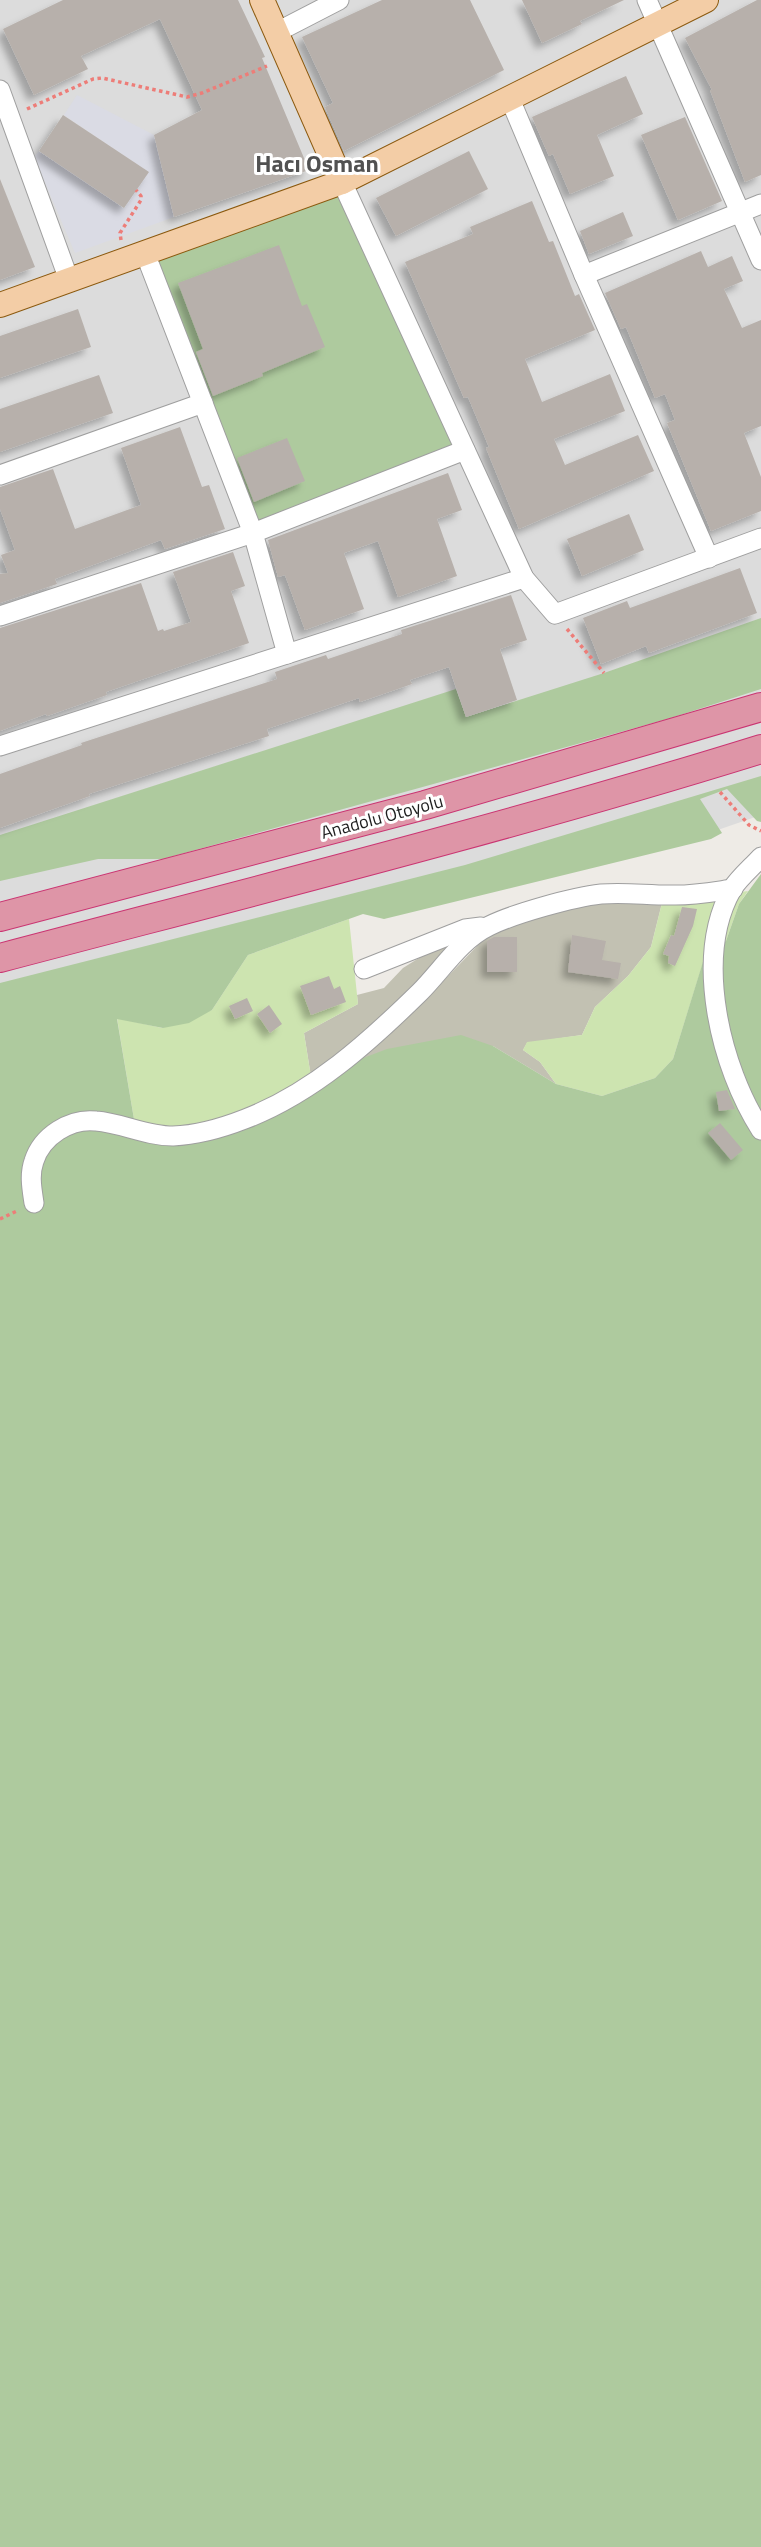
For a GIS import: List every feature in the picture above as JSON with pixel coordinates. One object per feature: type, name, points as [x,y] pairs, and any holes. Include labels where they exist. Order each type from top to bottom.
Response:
[{"type":"highway","name":"Anadolu Otoyolu","points":[[0,917],[412,808],[761,707]]},
{"type":"highway","points":[[0,958],[450,838],[657,781],[761,749]]},
{"type":"main road","points":[[262,0],[342,182]]},
{"type":"main road","points":[[0,305],[342,182],[706,0]]},
{"type":"street","points":[[277,32],[339,0]]},
{"type":"street","points":[[648,0],[761,260]]},
{"type":"street","points":[[0,90],[69,279]]},
{"type":"street","points":[[510,99],[584,275],[709,558]]},
{"type":"street","points":[[342,182],[524,578],[555,614],[761,538]]},
{"type":"street","points":[[584,275],[761,204]]},
{"type":"street","points":[[136,256],[203,403],[253,533],[287,654]]},
{"type":"street","points":[[0,475],[203,403]]},
{"type":"street","points":[[0,616],[253,533],[465,450]]},
{"type":"street","points":[[0,746],[524,578]]},
{"type":"street","points":[[761,857],[733,888],[721,919],[713,961],[721,1040],[734,1081],[761,1130]]},
{"type":"street","points":[[364,969],[466,929],[488,926],[598,894],[695,894],[733,888]]},
{"type":"street","points":[[34,1203],[31,1178],[34,1160],[42,1145],[59,1130],[78,1121],[98,1121],[136,1131],[172,1136],[209,1132],[248,1118],[294,1096],[368,1042],[422,990],[466,942],[488,926]]},
{"type":"path","points":[[10,116],[93,79],[102,78],[187,97],[288,57]]},
{"type":"path","points":[[136,190],[141,200],[120,237],[136,256]]},
{"type":"path","points":[[555,614],[604,673]]},
{"type":"path","points":[[720,792],[749,825],[761,831]]},
{"type":"shaded area","points":[[0,0],[761,0],[761,815],[712,832],[370,905],[0,1028]]},
{"type":"shaded area","points":[[77,95],[154,135],[174,217],[75,253],[34,157],[39,151],[124,208],[148,172],[64,115]]},
{"type":"shaded area","points":[[620,899],[662,903],[651,947],[628,976],[595,1007],[582,1035],[527,1043],[523,1050],[540,1062],[556,1084],[493,1046],[358,1060],[420,1005],[484,939],[499,930],[553,910]]},
{"type":"shaded area","points":[[457,940],[312,1083],[304,1033],[358,1004],[357,995],[384,988],[403,968],[427,953]]},
{"type":"green space","points":[[342,182],[465,450],[253,533],[145,253]]},
{"type":"green space","points":[[761,618],[761,689],[671,718],[163,859],[98,859],[0,881],[0,835],[456,689],[466,717],[604,673]]},
{"type":"green space","points":[[761,776],[761,822],[727,789],[700,799],[722,833],[711,839],[384,919],[363,914],[248,955],[212,1010],[189,1023],[163,1028],[117,1019],[136,1131],[209,1132],[329,1071],[387,1049],[461,1035],[493,1046],[556,1084],[602,1096],[655,1078],[673,1059],[706,952],[726,941],[739,904],[761,874],[761,2547],[0,2547],[0,983],[465,865]]},
{"type":"green space","points":[[748,891],[739,904],[726,941],[706,953],[673,1059],[655,1078],[602,1096],[556,1084],[540,1062],[523,1050],[527,1042],[582,1035],[595,1007],[628,976],[651,947],[662,903]]},
{"type":"green space","points":[[349,919],[358,1004],[304,1033],[312,1083],[248,1118],[136,1131],[117,1018],[162,1028],[212,1010],[248,955]]},
{"type":"building","points":[[63,0],[238,0],[265,57],[262,58],[309,170],[174,217],[154,135],[202,110],[160,19],[81,56],[88,69],[34,95],[3,29]]},
{"type":"building","points":[[382,0],[470,0],[504,70],[344,151],[325,107],[333,103],[302,37]]},
{"type":"building","points":[[522,0],[624,0],[542,43]]},
{"type":"building","points":[[761,0],[761,175],[745,182],[712,90],[685,38]]},
{"type":"building","points":[[626,76],[643,114],[597,135],[614,176],[570,194],[553,154],[549,156],[532,117]]},
{"type":"building","points":[[63,115],[149,172],[124,208],[39,151]]},
{"type":"building","points":[[685,117],[722,201],[678,220],[641,135]]},
{"type":"building","points":[[469,151],[488,189],[396,236],[376,198]]},
{"type":"building","points":[[0,179],[35,267],[0,280]]},
{"type":"building","points":[[532,201],[549,242],[553,241],[575,296],[579,294],[595,330],[525,359],[542,402],[610,374],[625,411],[554,439],[565,465],[638,435],[654,471],[519,529],[468,397],[464,398],[405,262],[473,234],[470,227]]},
{"type":"building","points":[[623,212],[633,236],[589,254],[580,231]]},
{"type":"building","points":[[279,245],[302,306],[307,304],[325,347],[213,396],[196,352],[203,349],[178,283]]},
{"type":"building","points":[[701,251],[708,267],[732,256],[743,281],[724,289],[742,328],[761,320],[761,426],[744,433],[761,477],[761,511],[711,531],[667,423],[675,420],[665,394],[655,398],[626,327],[621,329],[605,293]]},
{"type":"building","points":[[78,309],[91,347],[0,378],[0,336]]},
{"type":"building","points":[[99,375],[113,413],[0,452],[0,409]]},
{"type":"building","points":[[180,427],[202,487],[209,485],[225,529],[165,549],[161,540],[55,579],[57,584],[0,603],[0,574],[8,573],[1,555],[15,550],[0,509],[0,487],[53,469],[75,529],[141,505],[121,448]]},
{"type":"building","points":[[287,438],[305,481],[254,502],[237,458]]},
{"type":"building","points":[[448,473],[462,510],[437,519],[457,576],[398,597],[378,541],[344,553],[364,609],[305,630],[285,575],[278,577],[268,540]]},
{"type":"building","points":[[629,514],[644,550],[582,576],[567,539]]},
{"type":"building","points":[[233,552],[245,586],[231,591],[249,643],[0,731],[0,628],[141,583],[158,631],[164,631],[191,622],[173,572]]},
{"type":"building","points":[[740,568],[757,613],[649,653],[646,646],[601,664],[583,618],[627,601],[630,608]]},
{"type":"building","points":[[511,595],[527,640],[500,649],[517,700],[466,717],[449,667],[410,680],[412,684],[360,702],[359,698],[267,729],[269,736],[89,794],[90,796],[0,828],[0,774],[82,745],[81,743],[277,679],[275,672],[326,655],[328,659],[402,634],[401,630]]},
{"type":"building","points":[[682,907],[697,909],[693,926],[675,966],[668,963],[669,956],[663,954],[671,935],[674,936]]},
{"type":"building","points":[[572,935],[606,941],[602,960],[621,963],[618,979],[568,972]]},
{"type":"building","points":[[494,937],[517,937],[517,972],[487,972],[487,941]]},
{"type":"building","points":[[329,976],[334,989],[340,986],[346,1002],[311,1015],[300,986]]},
{"type":"building","points":[[247,998],[253,1011],[235,1019],[229,1006]]},
{"type":"building","points":[[269,1005],[282,1024],[270,1033],[257,1014]]},
{"type":"building","points":[[727,1090],[735,1109],[719,1111],[716,1092]]},
{"type":"building","points":[[720,1123],[743,1150],[731,1160],[708,1133]]},
{"type":"district","name":"Hacı Osman","points":[[317,164]]}]
